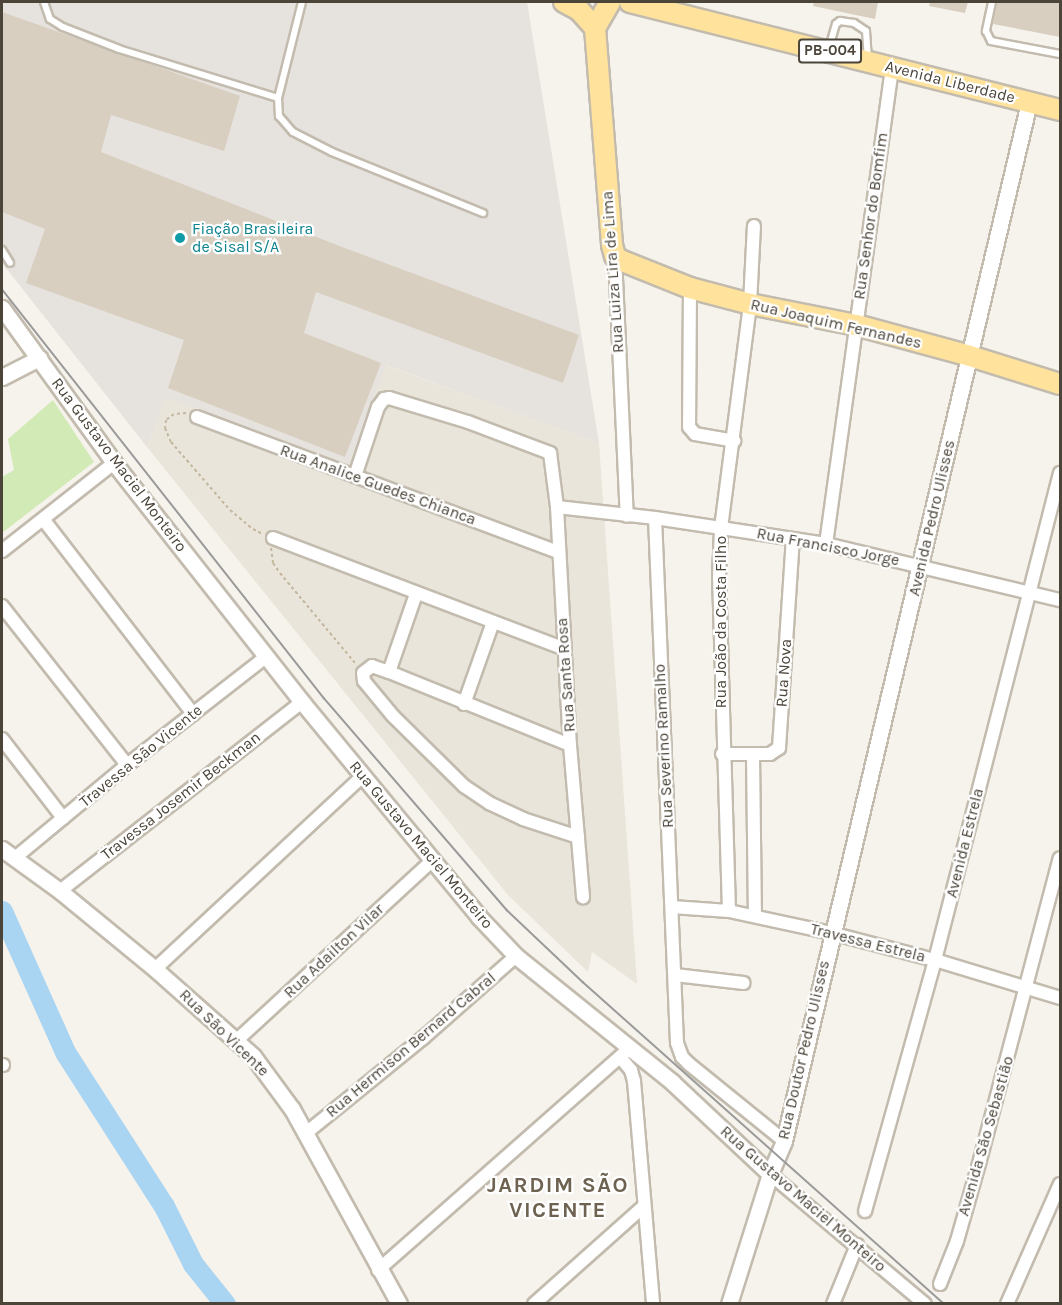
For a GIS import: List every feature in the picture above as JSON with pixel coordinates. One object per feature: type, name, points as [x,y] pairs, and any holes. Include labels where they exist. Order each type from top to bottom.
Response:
[{"type":"main road","points":[[564,2],[579,10],[596,28],[610,2]]},
{"type":"main road","name":"Avenida Liberdade","points":[[630,2],[1060,110]]},
{"type":"main road","name":"Rua Luiza Lira de Lima","points":[[596,28],[612,245],[615,256]]},
{"type":"main road","name":"Rua Joaquim Fernandes","points":[[615,256],[626,264],[690,288],[750,304],[856,325],[970,356],[1060,384]]},
{"type":"street","name":"Rua Senhor do Bomfim","points":[[826,544],[892,67]]},
{"type":"street","name":"Avenida Pedro Ulisses","points":[[831,933],[921,565],[1029,102]]},
{"type":"street","name":"Rua João da Costa Filho","points":[[729,911],[722,754],[719,578],[722,528],[750,304],[754,226]]},
{"type":"street","name":"Rua Luiza Lira de Lima","points":[[615,256],[627,516]]},
{"type":"street","points":[[690,288],[689,427],[695,434],[734,441]]},
{"type":"street","name":"Rua Gustavo Maciel Monteiro","points":[[2,308],[114,463],[302,702],[432,861],[516,956],[625,1052],[672,1082],[770,1174],[925,1304]]},
{"type":"street","points":[[2,377],[39,358]]},
{"type":"street","name":"Rua Santa Rosa","points":[[355,476],[378,407],[384,399],[389,398],[468,422],[550,453],[556,507],[570,746],[583,897]]},
{"type":"street","name":"Rua Analice Guedes Chianca","points":[[197,417],[558,552]]},
{"type":"street","points":[[2,551],[114,463]]},
{"type":"street","name":"Avenida Estrela","points":[[865,1211],[935,960],[1060,473]]},
{"type":"street","name":"Rua Francisco Jorge","points":[[556,507],[655,518],[826,544],[1060,600]]},
{"type":"street","name":"Rua Severino Ramalho","points":[[655,518],[677,1043],[682,1057],[784,1141]]},
{"type":"street","points":[[43,519],[193,714]]},
{"type":"street","points":[[273,538],[565,649]]},
{"type":"street","name":"Rua Nova","points":[[722,754],[771,754],[779,748],[793,539]]},
{"type":"street","points":[[389,672],[416,594]]},
{"type":"street","points":[[2,606],[127,765]]},
{"type":"street","points":[[464,704],[493,622]]},
{"type":"street","name":"Travessa São Vicente","points":[[16,857],[127,765],[267,656]]},
{"type":"street","points":[[570,746],[372,666],[363,673],[364,681],[393,716],[464,786],[489,803],[523,819],[578,837]]},
{"type":"street","name":"Travessa Josemir Beckman","points":[[60,891],[302,702]]},
{"type":"street","points":[[2,739],[63,818]]},
{"type":"street","points":[[753,755],[755,916]]},
{"type":"street","points":[[155,969],[363,776]]},
{"type":"street","name":"Rua São Vicente","points":[[2,849],[60,891],[155,969],[236,1041],[273,1080],[306,1133],[378,1270],[399,1304]]},
{"type":"street","name":"Avenida São Sebastião","points":[[940,1284],[957,1242],[1060,858]]},
{"type":"street","name":"Rua Adailton Vilar","points":[[236,1041],[432,861]]},
{"type":"street","name":"Travessa Estrela","points":[[672,907],[729,911],[831,933],[935,960],[1060,998]]},
{"type":"street","name":"Rua Doutor Pedro Ulisses","points":[[729,1304],[770,1174],[784,1141],[831,933]]},
{"type":"street","name":"Rua Hermison Bernard Cabral","points":[[306,1133],[423,1038],[516,956]]},
{"type":"street","points":[[675,975],[744,983]]},
{"type":"street","points":[[378,1270],[625,1052],[634,1081],[653,1304]]},
{"type":"street","points":[[1006,1304],[1060,1184]]},
{"type":"street","points":[[534,1304],[644,1206]]},
{"type":"street","points":[[833,1304],[857,1245]]},
{"type":"lane","points":[[44,2],[50,19],[63,27],[119,49],[278,98]]},
{"type":"lane","points":[[302,2],[278,98],[279,116],[293,132],[332,152],[483,213]]},
{"type":"lane","points":[[992,2],[986,31],[991,41],[1060,54]]},
{"type":"lane","points":[[829,51],[836,24],[840,21],[854,23],[866,31],[868,61]]},
{"type":"lane","points":[[2,250],[10,263]]},
{"type":"path","points":[[197,417],[181,411],[166,420],[165,428],[171,442],[230,510],[253,529],[273,538],[273,563],[363,673]]},
{"type":"shaded area","points":[[2,2],[527,2],[599,443],[386,365],[349,464],[166,397],[147,447],[2,263]]},
{"type":"shaded area","points":[[385,365],[599,443],[637,984],[592,952],[588,972],[508,895],[147,447],[166,396],[349,463]]},
{"type":"green space","points":[[53,400],[94,462],[2,533],[2,477],[14,470],[8,439]]},
{"type":"building","points":[[814,2],[878,2],[875,19],[813,6]]},
{"type":"building","points":[[930,2],[968,2],[965,13],[929,6]]},
{"type":"building","points":[[1060,2],[1060,37],[993,24],[997,3]]},
{"type":"building","name":"Fiação Brasileira de Sisal S/A","points":[[2,12],[240,96],[224,151],[111,115],[101,152],[342,247],[579,335],[563,383],[316,292],[304,333],[381,363],[345,457],[168,388],[184,340],[26,283],[45,229],[2,212]]},
{"type":"waterway","points":[[2,911],[65,1052],[164,1206],[193,1264],[225,1304]]},
{"type":"tram line","points":[[2,289],[324,698],[507,910],[583,982],[944,1304]]},
{"type":"place","name":"Fiação Brasileira de Sisal S/A","points":[[180,238]]},
{"type":"district","name":"JARDIM SÃO VICENTE","points":[[558,1198]]}]
